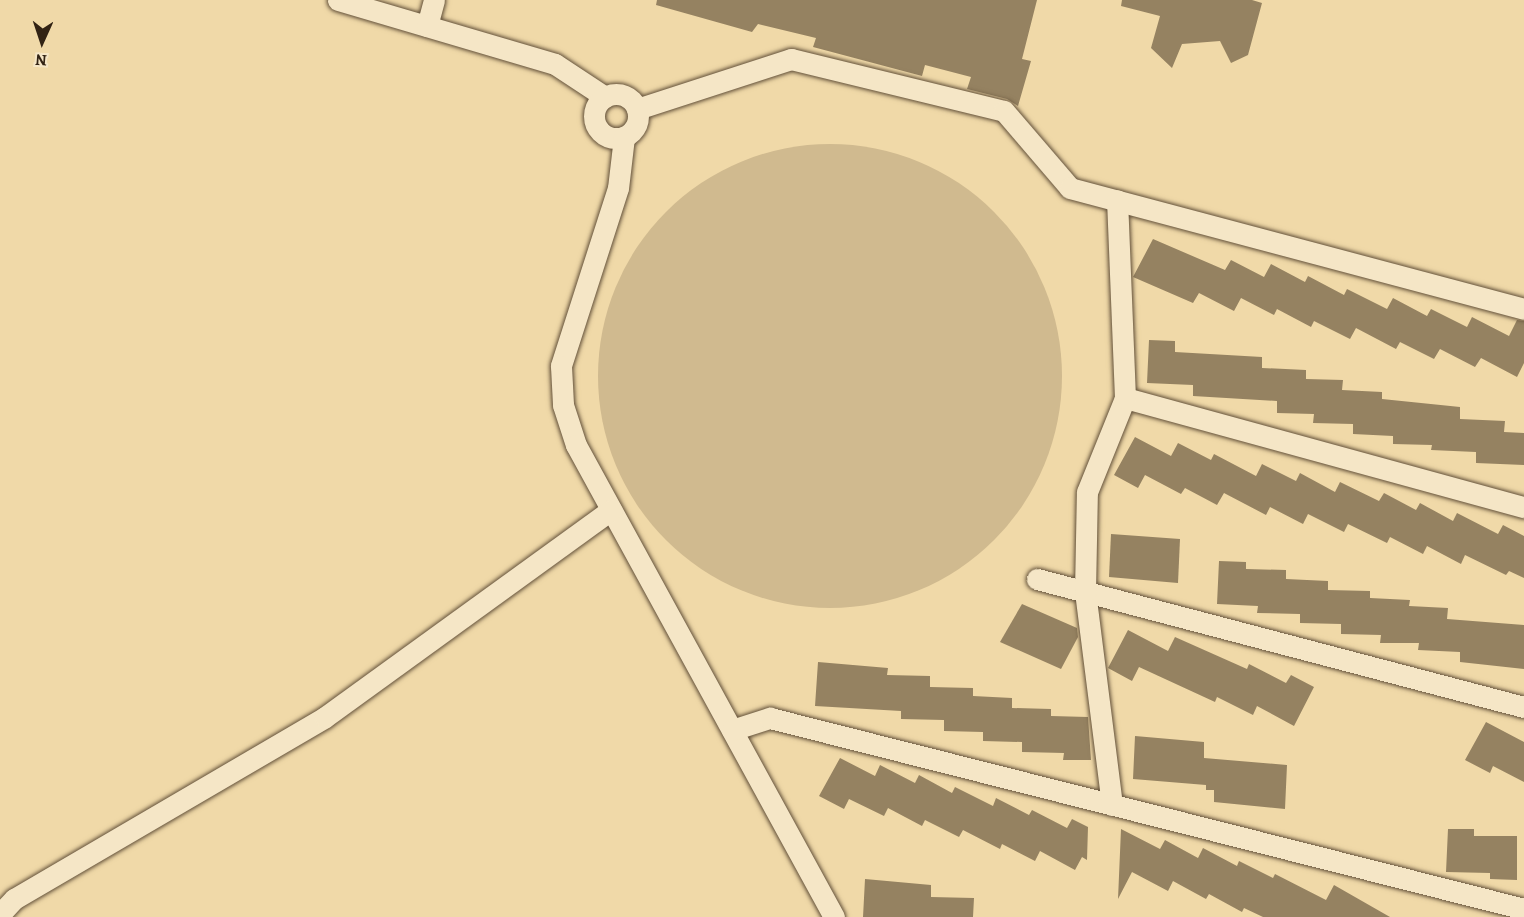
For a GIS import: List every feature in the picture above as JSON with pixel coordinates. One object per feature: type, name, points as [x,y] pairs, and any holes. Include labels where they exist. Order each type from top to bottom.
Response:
[{"type":"street","points":[[338,0],[555,64],[605,97],[627,97],[637,109],[635,128],[624,137],[618,188],[561,366],[563,405],[576,445],[834,917]]},
{"type":"street","points":[[427,26],[434,0]]},
{"type":"street","points":[[637,109],[791,59],[1004,111],[1070,188],[1524,309]]},
{"type":"street","points":[[605,97],[596,109],[596,124],[604,135],[624,137]]},
{"type":"street","points":[[1112,805],[1085,591],[1087,492],[1125,398],[1117,200]]},
{"type":"street","points":[[1125,398],[1524,507]]},
{"type":"street","points":[[0,914],[14,899],[325,717],[611,510]]},
{"type":"street","points":[[1037,579],[1524,707]]},
{"type":"street","points":[[732,730],[770,718],[1524,909]]},
{"type":"shaded area","points":[[830,144],[875,148],[919,162],[959,183],[994,212],[1023,247],[1044,287],[1058,331],[1062,376],[1058,421],[1044,465],[1023,505],[994,540],[959,569],[919,590],[875,604],[830,608],[785,604],[741,590],[701,569],[666,540],[637,505],[616,465],[602,421],[598,376],[602,331],[616,287],[637,247],[666,212],[701,183],[741,162],[785,148]]},
{"type":"building","points":[[657,0],[1037,0],[1022,59],[1031,61],[1018,106],[1007,99],[967,89],[971,77],[925,65],[922,76],[813,47],[816,38],[758,24],[752,32],[656,5]]},
{"type":"building","points":[[1122,0],[1252,0],[1262,3],[1248,55],[1231,63],[1220,41],[1182,44],[1172,68],[1151,48],[1160,16],[1121,6]]},
{"type":"building","points":[[1153,239],[1225,270],[1231,260],[1264,277],[1271,264],[1305,282],[1308,276],[1344,295],[1347,289],[1387,309],[1393,298],[1427,316],[1431,309],[1467,327],[1472,317],[1509,336],[1517,320],[1524,321],[1524,363],[1517,377],[1481,358],[1475,367],[1440,349],[1434,359],[1400,342],[1396,349],[1356,328],[1350,339],[1314,321],[1311,327],[1277,309],[1274,315],[1241,298],[1234,311],[1199,293],[1193,303],[1133,277]]},
{"type":"building","points":[[1149,340],[1175,341],[1175,352],[1262,357],[1262,368],[1306,370],[1306,379],[1343,380],[1342,390],[1382,392],[1382,399],[1460,407],[1460,419],[1505,421],[1504,432],[1524,433],[1524,465],[1476,463],[1476,452],[1431,450],[1432,445],[1393,444],[1393,436],[1353,434],[1353,424],[1313,423],[1314,414],[1277,413],[1277,401],[1193,396],[1193,385],[1147,383]]},
{"type":"building","points":[[1135,437],[1171,456],[1178,443],[1211,460],[1214,454],[1256,476],[1262,464],[1296,481],[1300,473],[1335,492],[1340,482],[1379,501],[1384,493],[1416,510],[1420,503],[1453,521],[1457,513],[1498,534],[1503,525],[1524,536],[1524,578],[1509,571],[1506,575],[1465,555],[1461,564],[1427,546],[1423,554],[1390,537],[1387,543],[1348,524],[1344,532],[1308,514],[1303,524],[1270,507],[1266,515],[1224,493],[1217,505],[1185,488],[1181,494],[1145,475],[1138,488],[1114,475]]},
{"type":"building","points":[[1111,534],[1180,539],[1178,583],[1109,577]]},
{"type":"building","points":[[1219,561],[1246,562],[1246,569],[1286,570],[1286,579],[1328,581],[1328,590],[1370,591],[1370,598],[1410,600],[1409,606],[1448,608],[1447,619],[1524,625],[1524,669],[1460,662],[1460,652],[1418,650],[1419,643],[1380,643],[1381,635],[1341,634],[1341,624],[1300,623],[1300,614],[1257,613],[1258,606],[1217,604]]},
{"type":"building","points":[[1022,604],[1077,628],[1078,637],[1061,669],[1000,642]]},
{"type":"building","points":[[1128,630],[1168,651],[1175,637],[1247,669],[1249,664],[1286,683],[1291,675],[1314,687],[1294,726],[1257,706],[1253,715],[1217,697],[1215,702],[1139,667],[1132,681],[1108,668]]},
{"type":"building","points":[[818,662],[888,668],[887,675],[930,676],[930,687],[973,688],[973,696],[1012,698],[1012,708],[1051,709],[1051,716],[1088,717],[1091,760],[1063,760],[1064,753],[1022,752],[1022,742],[983,741],[983,732],[944,731],[944,720],[901,719],[901,711],[815,706]]},
{"type":"building","points":[[1486,722],[1524,742],[1524,782],[1493,766],[1490,773],[1465,760]]},
{"type":"building","points":[[1135,736],[1204,742],[1204,758],[1287,765],[1285,809],[1214,802],[1214,790],[1206,790],[1206,785],[1133,779]]},
{"type":"building","points":[[840,758],[875,776],[880,765],[915,783],[919,775],[952,793],[955,787],[993,806],[996,798],[1029,815],[1032,810],[1067,828],[1072,819],[1088,827],[1087,860],[1082,857],[1075,870],[1040,851],[1035,861],[1002,844],[1000,849],[963,830],[959,837],[925,820],[922,826],[888,808],[884,816],[849,799],[844,809],[819,796]]},
{"type":"building","points":[[1121,829],[1160,849],[1165,840],[1198,858],[1203,848],[1237,866],[1239,861],[1273,878],[1275,874],[1326,900],[1334,885],[1390,917],[1263,917],[1244,908],[1242,912],[1209,894],[1206,899],[1173,881],[1168,891],[1132,872],[1118,899]]},
{"type":"building","points":[[1448,829],[1474,829],[1474,836],[1517,836],[1517,880],[1490,879],[1490,873],[1446,872]]},
{"type":"building","points":[[865,879],[931,885],[931,897],[974,898],[973,917],[863,917]]}]
